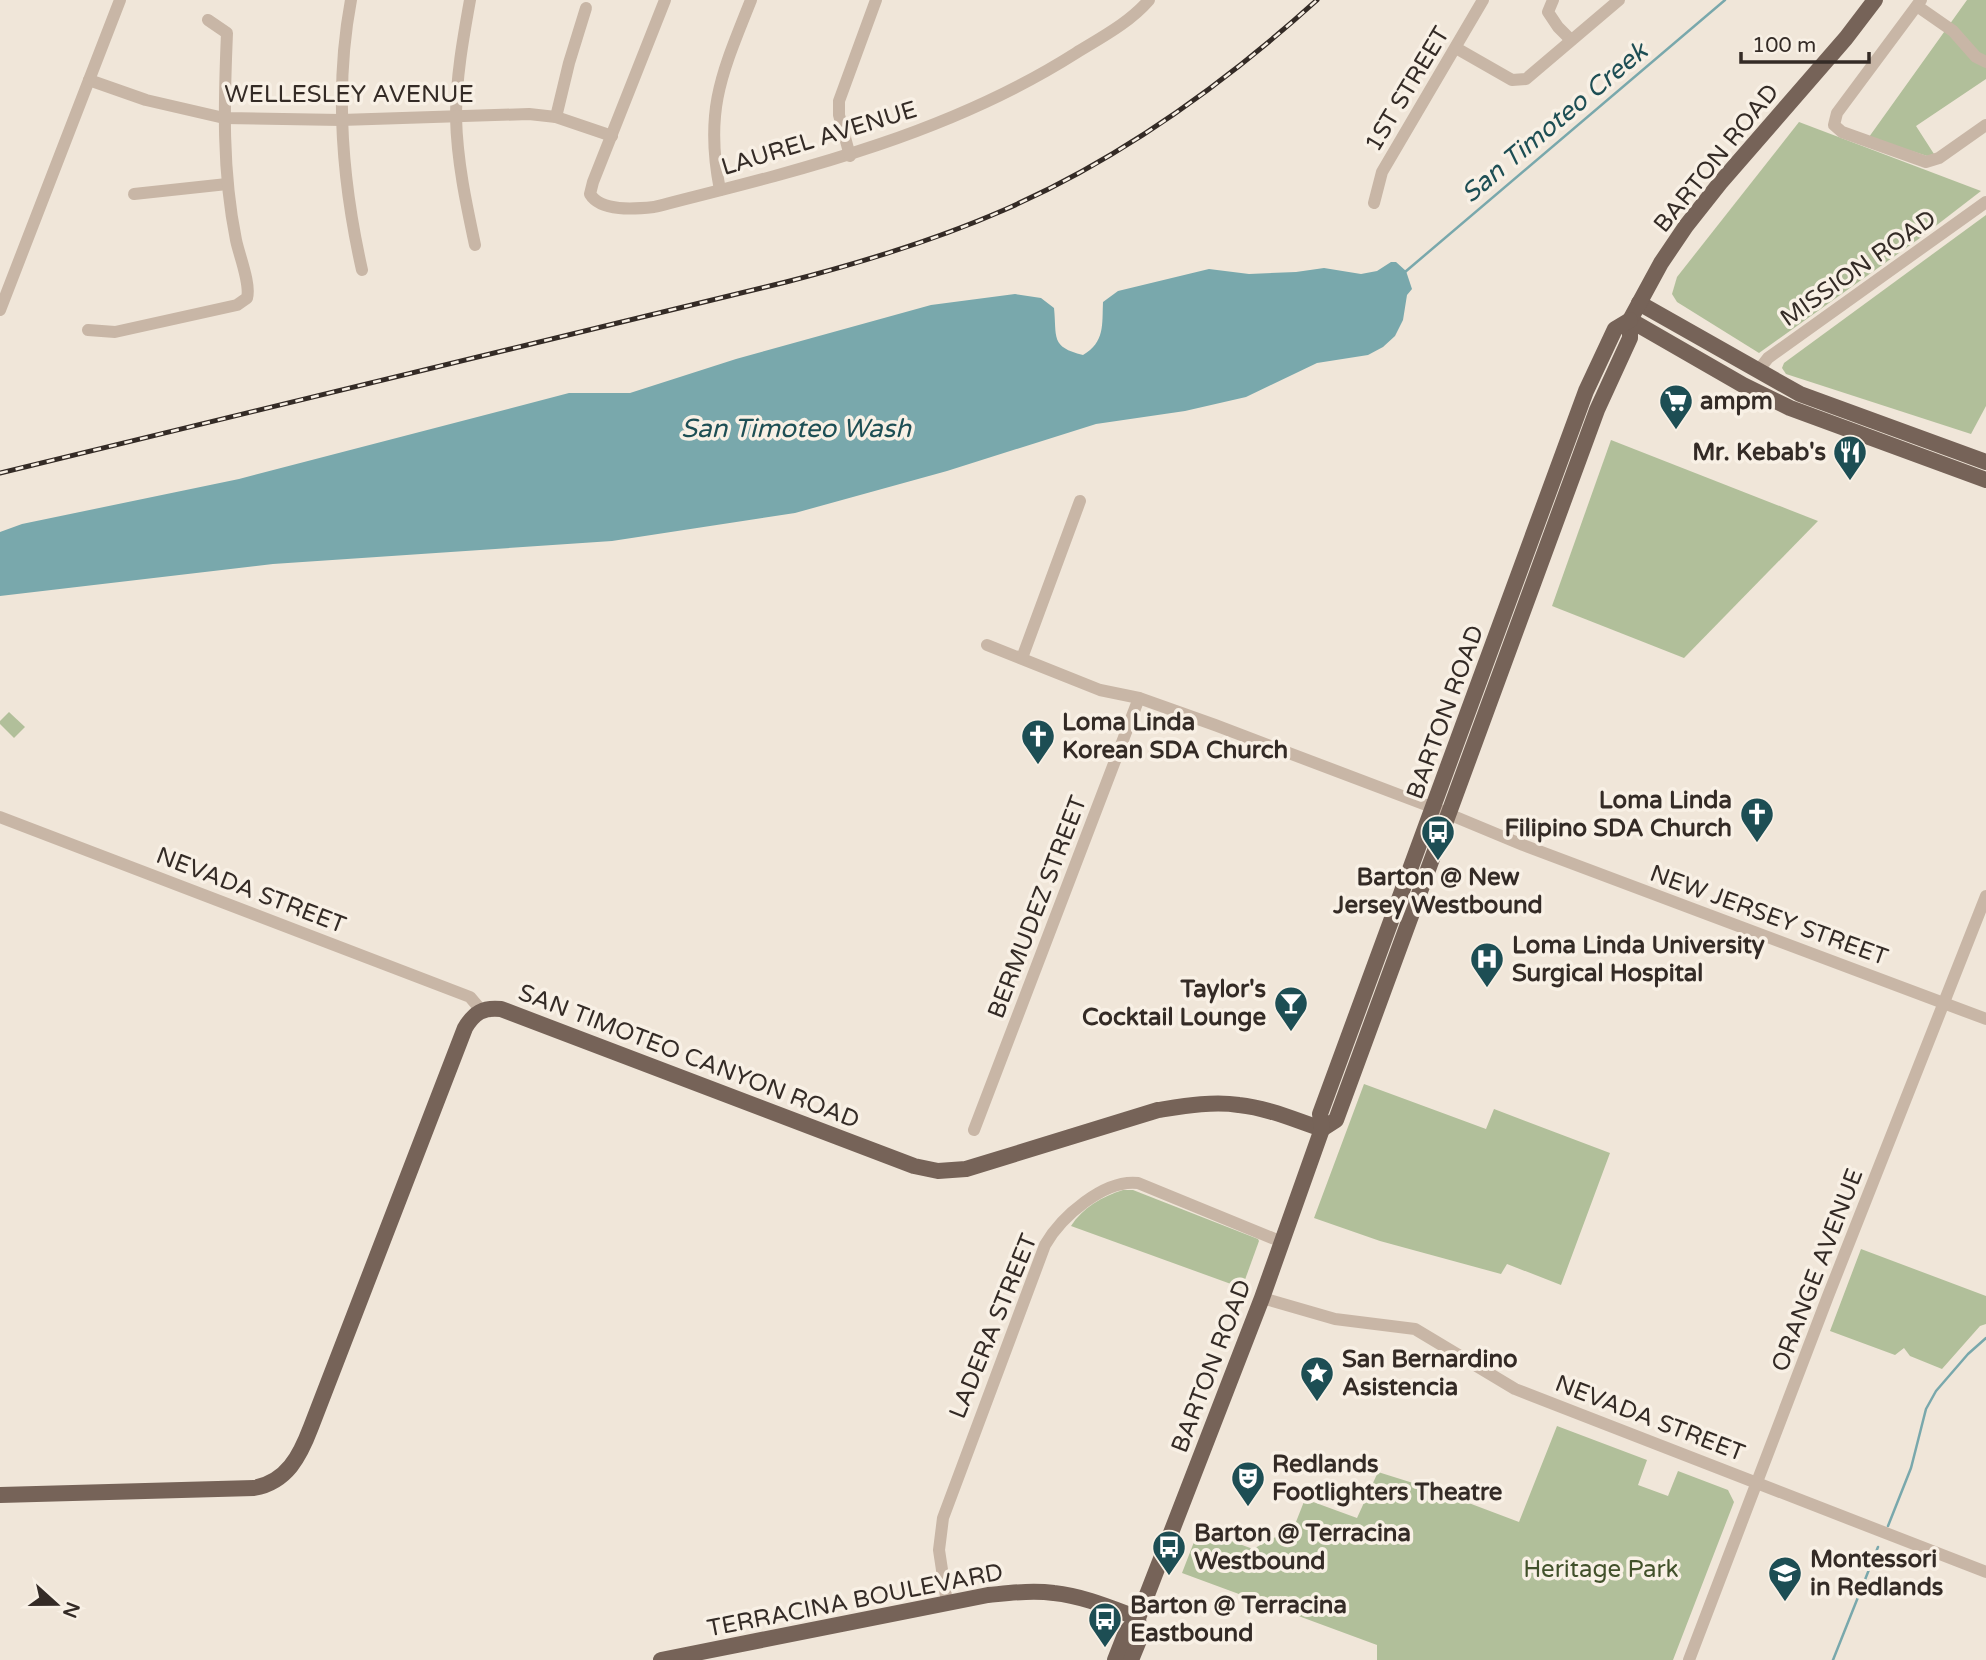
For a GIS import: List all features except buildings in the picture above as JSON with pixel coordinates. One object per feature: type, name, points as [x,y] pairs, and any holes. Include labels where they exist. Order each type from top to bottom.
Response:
[{"type":"main road","name":"BARTON ROAD","points":[[1322,1129],[1336,1120],[1450,816],[1597,410],[1630,338],[1630,320],[1661,263],[1686,226],[1846,38],[1875,0]]},
{"type":"main road","points":[[1639,303],[1800,394],[1986,462]]},
{"type":"main road","name":"BARTON ROAD","points":[[1115,1660],[1126,1632],[1138,1618],[1262,1298],[1322,1129],[1320,1114],[1586,391],[1615,329],[1630,320]]},
{"type":"main road","points":[[1630,320],[1770,399],[1986,480]]},
{"type":"main road","points":[[1842,428],[1848,412]]},
{"type":"main road","name":"SAN TIMOTEO CANYON ROAD","points":[[0,1495],[241,1489],[268,1485],[288,1471],[302,1450],[312,1427],[465,1028],[481,1010],[500,1009],[902,1161],[938,1171],[966,1169],[1158,1110],[1181,1107],[1236,1104],[1268,1111],[1322,1129]]},
{"type":"main road","name":"TERRACINA BOULEVARD","points":[[661,1660],[988,1595],[1053,1592],[1138,1618]]},
{"type":"main road","name":"BARTON ROAD","points":[[1131,1660],[1140,1638],[1138,1618]]},
{"type":"street","points":[[0,310],[120,0]]},
{"type":"street","points":[[351,0],[343,56],[341,120],[348,203],[362,270]]},
{"type":"street","points":[[470,0],[458,82],[456,117],[459,161],[475,245]]},
{"type":"street","points":[[612,136],[665,0]]},
{"type":"street","points":[[720,190],[713,139],[714,108],[720,80],[751,0]]},
{"type":"street","points":[[850,156],[839,115],[839,101],[876,0]]},
{"type":"street","name":"LAUREL AVENUE","points":[[612,136],[593,182],[590,194],[595,202],[638,209],[720,190],[850,156],[930,127],[1036,76],[1124,23],[1149,0]]},
{"type":"street","name":"1ST STREET","points":[[1374,204],[1382,172],[1483,0]]},
{"type":"street","points":[[1553,0],[1548,12],[1571,40]]},
{"type":"street","points":[[1456,48],[1513,80],[1520,81],[1619,0]]},
{"type":"street","points":[[1986,62],[1976,57],[1953,32],[1919,3],[1838,113],[1834,125],[1842,132],[1926,162],[1939,158],[1986,125]]},
{"type":"street","points":[[556,117],[586,8]]},
{"type":"street","points":[[88,330],[115,332],[237,305],[247,298],[249,290],[241,262],[227,184],[224,118],[227,33],[208,20]]},
{"type":"street","name":"WELLESLEY AVENUE","points":[[89,80],[155,103],[224,118],[341,120],[509,114],[556,117],[612,136]]},
{"type":"street","points":[[134,194],[227,184]]},
{"type":"street","name":"MISSION ROAD","points":[[1758,371],[1768,358],[1986,202]]},
{"type":"street","points":[[1022,658],[1080,501]]},
{"type":"street","name":"NEW JERSEY STREET","points":[[987,645],[1100,690],[1139,698],[1215,725],[1986,1019]]},
{"type":"street","name":"BERMUDEZ STREET","points":[[974,1130],[1139,698]]},
{"type":"street","name":"NEVADA STREET","points":[[0,817],[470,997],[481,1010]]},
{"type":"street","name":"ORANGE AVENUE","points":[[1689,1660],[1986,896]]},
{"type":"street","name":"LADERA STREET","points":[[947,1603],[939,1550],[943,1518],[1045,1245],[1057,1226],[1098,1194],[1129,1182],[1138,1183],[1282,1242]]},
{"type":"street","name":"NEVADA STREET","points":[[1262,1298],[1335,1320],[1415,1329],[1515,1389],[1986,1572]]},
{"type":"green space","points":[[1967,0],[1986,0],[1986,79],[1916,126],[1934,154],[1927,156],[1869,137]]},
{"type":"green space","points":[[1799,122],[1981,191],[1759,353],[1677,302],[1672,294],[1677,277]]},
{"type":"green space","points":[[1986,215],[1986,406],[1971,434],[1786,374],[1782,368],[1784,363]]},
{"type":"green space","points":[[1611,440],[1818,521],[1684,658],[1552,606]]},
{"type":"green space","points":[[9,712],[25,727],[14,738],[0,724]]},
{"type":"green space","points":[[1364,1084],[1486,1129],[1494,1109],[1610,1153],[1561,1285],[1507,1264],[1501,1274],[1380,1241],[1314,1218]]},
{"type":"green space","points":[[1123,1190],[1133,1190],[1258,1239],[1242,1288],[1071,1226],[1094,1204]]},
{"type":"green space","points":[[1861,1249],[1986,1296],[1986,1324],[1980,1326],[1942,1369],[1910,1356],[1904,1348],[1895,1355],[1830,1331]]},
{"type":"green space","name":"Heritage Park","points":[[1557,1426],[1647,1460],[1638,1485],[1668,1496],[1678,1471],[1728,1490],[1734,1502],[1673,1660],[1377,1660],[1377,1645],[1182,1573],[1199,1529],[1253,1549],[1294,1527],[1305,1499],[1357,1518],[1378,1472],[1519,1522]]},
{"type":"water","name":"San Timoteo Wash","points":[[1391,262],[1396,262],[1406,271],[1412,289],[1407,295],[1403,320],[1395,336],[1368,355],[1317,363],[1246,397],[1185,411],[1096,424],[947,471],[795,513],[612,541],[273,564],[0,596],[0,532],[22,524],[239,479],[569,393],[630,393],[736,359],[931,305],[1015,294],[1041,298],[1054,308],[1056,334],[1060,344],[1083,355],[1099,339],[1103,302],[1118,291],[1209,269],[1249,274],[1324,268],[1361,274],[1377,271]]},
{"type":"waterway","name":"San Timoteo Creek","points":[[1405,272],[1725,0]]},
{"type":"waterway","points":[[1888,1526],[1911,1468],[1926,1409],[1936,1391],[1968,1354],[1986,1338]]},
{"type":"waterway","points":[[1833,1660],[1878,1547]]},
{"type":"railway","points":[[0,473],[786,282],[923,241],[1004,210],[1047,190],[1129,144],[1169,118],[1245,61],[1317,0]]},
{"type":"place","name":"ampm","points":[[1676,431]]},
{"type":"place","name":"Mr. Kebab's","points":[[1850,482]]},
{"type":"place","name":"Loma Linda Korean SDA Church","points":[[1038,766]]},
{"type":"place","name":"Loma Linda Filipino SDA Church","points":[[1757,844]]},
{"type":"place","name":"Barton @ New Jersey Westbound","points":[[1438,862]]},
{"type":"place","name":"Loma Linda University Surgical Hospital","points":[[1487,989]]},
{"type":"place","name":"Taylor's Cocktail Lounge","points":[[1291,1033]]},
{"type":"place","name":"San Bernardino Asistencia","points":[[1317,1403]]},
{"type":"place","name":"Redlands Footlighters Theatre","points":[[1248,1508]]},
{"type":"place","name":"Barton @ Terracina Westbound","points":[[1169,1577]]},
{"type":"place","name":"Montessori in Redlands","points":[[1785,1603]]},
{"type":"place","name":"Barton @ Terracina Eastbound","points":[[1105,1649]]}]
